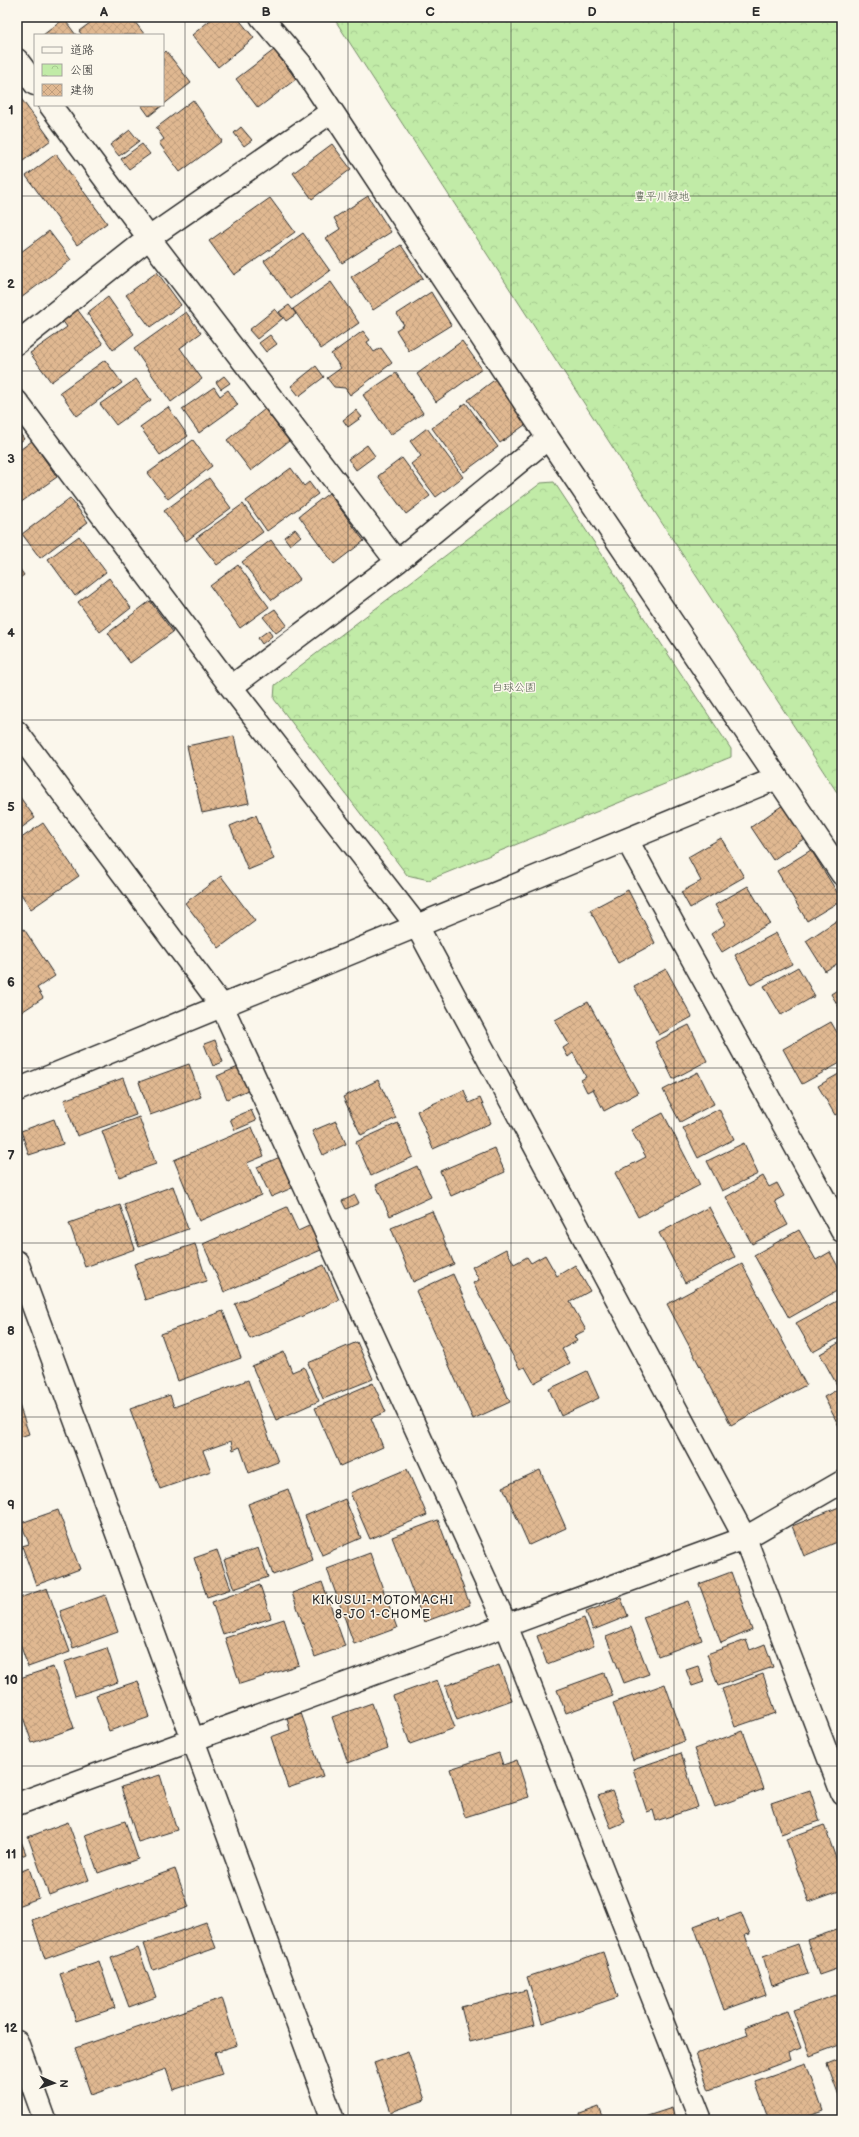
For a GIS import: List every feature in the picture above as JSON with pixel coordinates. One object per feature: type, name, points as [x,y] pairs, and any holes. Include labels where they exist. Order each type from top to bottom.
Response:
[{"type":"street","points":[[261,17],[300,63],[548,438],[842,874]]},
{"type":"street","points":[[17,60],[34,83]]},
{"type":"street","points":[[51,106],[149,238],[397,562]]},
{"type":"street","points":[[17,343],[149,238],[331,112]]},
{"type":"street","points":[[17,402],[232,687],[417,926],[745,1538],[842,1793]]},
{"type":"street","points":[[232,687],[397,562],[548,438]]},
{"type":"street","points":[[17,732],[222,1006],[506,1625],[701,2120]]},
{"type":"street","points":[[17,1090],[777,778]]},
{"type":"street","points":[[626,840],[842,1231]]},
{"type":"street","points":[[17,1262],[333,2120]]},
{"type":"street","points":[[17,1804],[745,1538],[842,1482]]},
{"type":"street","points":[[17,2042],[45,2120]]},
{"type":"green space","name":"豊平川緑地","points":[[333,17],[842,17],[842,800]]},
{"type":"green space","name":"白球公園","points":[[554,482],[731,749],[731,757],[429,880],[407,875],[274,699],[275,685],[541,483]]},
{"type":"building","points":[[98,17],[131,17],[144,34],[81,34],[79,31]]},
{"type":"building","points":[[214,17],[237,17],[254,38],[218,67],[192,35]]},
{"type":"building","points":[[64,19],[75,34],[44,34]]},
{"type":"building","points":[[274,50],[296,79],[258,108],[236,79]]},
{"type":"building","points":[[166,51],[191,83],[164,104],[164,53]]},
{"type":"building","points":[[17,93],[51,140],[19,164],[17,162]]},
{"type":"building","points":[[193,100],[222,141],[180,172],[159,143],[164,139],[156,128]]},
{"type":"building","points":[[142,106],[162,106],[149,116]]},
{"type":"building","points":[[241,127],[252,140],[244,146],[234,133]]},
{"type":"building","points":[[130,130],[139,141],[119,156],[110,145]]},
{"type":"building","points":[[142,144],[150,154],[129,169],[121,159]]},
{"type":"building","points":[[332,144],[351,169],[312,199],[293,173]]},
{"type":"building","points":[[56,154],[107,223],[77,245],[26,176]]},
{"type":"building","points":[[368,196],[391,232],[342,263],[326,238],[340,229],[334,218]]},
{"type":"building","points":[[270,198],[295,232],[234,275],[209,241]]},
{"type":"building","points":[[49,231],[71,260],[17,301],[17,255]]},
{"type":"building","points":[[303,233],[330,271],[291,299],[264,261]]},
{"type":"building","points":[[401,245],[423,278],[373,310],[351,277]]},
{"type":"building","points":[[157,272],[181,305],[150,327],[126,295]]},
{"type":"building","points":[[331,282],[359,323],[321,349],[293,309]]},
{"type":"building","points":[[431,292],[451,325],[409,351],[396,330],[404,325],[397,314]]},
{"type":"building","points":[[108,297],[134,334],[113,350],[87,313]]},
{"type":"building","points":[[289,305],[296,314],[286,321],[279,312]]},
{"type":"building","points":[[77,309],[103,344],[51,382],[30,353],[67,327],[62,320]]},
{"type":"building","points":[[275,309],[283,318],[257,339],[249,330]]},
{"type":"building","points":[[186,312],[201,333],[180,348],[202,379],[171,402],[134,349]]},
{"type":"building","points":[[363,331],[370,340],[367,342],[374,352],[381,348],[392,363],[350,395],[345,388],[334,387],[327,378],[341,368],[331,354]]},
{"type":"building","points":[[270,335],[277,344],[266,352],[259,343]]},
{"type":"building","points":[[462,341],[482,369],[436,402],[417,374]]},
{"type":"building","points":[[105,360],[122,383],[77,416],[60,392]]},
{"type":"building","points":[[316,366],[324,377],[299,396],[291,386]]},
{"type":"building","points":[[396,373],[423,413],[390,435],[363,395]]},
{"type":"building","points":[[224,376],[230,383],[221,389],[216,382]]},
{"type":"building","points":[[497,378],[529,422],[500,443],[468,400]]},
{"type":"building","points":[[136,379],[151,400],[116,425],[100,404]]},
{"type":"building","points":[[214,387],[220,396],[228,390],[238,405],[199,433],[182,409]]},
{"type":"building","points":[[466,403],[498,447],[464,472],[432,428]]},
{"type":"building","points":[[168,407],[188,436],[160,455],[140,427]]},
{"type":"building","points":[[265,409],[289,441],[251,471],[227,440]]},
{"type":"building","points":[[356,410],[362,417],[348,427],[343,420]]},
{"type":"building","points":[[427,428],[463,477],[436,497],[411,464],[421,456],[410,441]]},
{"type":"building","points":[[17,429],[24,439],[17,444]]},
{"type":"building","points":[[193,440],[212,466],[168,499],[148,473]]},
{"type":"building","points":[[32,441],[57,477],[17,505],[17,452]]},
{"type":"building","points":[[367,445],[375,456],[356,470],[348,459]]},
{"type":"building","points":[[402,458],[430,496],[406,514],[378,476]]},
{"type":"building","points":[[291,468],[304,486],[309,482],[318,494],[267,531],[246,501]]},
{"type":"building","points":[[209,478],[231,508],[186,541],[164,511]]},
{"type":"building","points":[[329,493],[364,541],[334,564],[299,516]]},
{"type":"building","points":[[70,498],[88,522],[40,558],[22,534]]},
{"type":"building","points":[[243,504],[263,532],[217,565],[196,538]]},
{"type":"building","points":[[295,529],[301,536],[290,545],[284,537]]},
{"type":"building","points":[[79,536],[106,572],[75,596],[48,559]]},
{"type":"building","points":[[271,540],[300,579],[272,600],[242,562]]},
{"type":"building","points":[[17,565],[24,575],[17,580]]},
{"type":"building","points":[[238,565],[269,607],[240,628],[210,586]]},
{"type":"building","points":[[109,578],[131,608],[100,632],[78,602]]},
{"type":"building","points":[[150,601],[173,632],[130,663],[108,633]]},
{"type":"building","points":[[275,609],[287,625],[276,633],[263,617]]},
{"type":"building","points":[[269,630],[272,636],[262,644],[258,638]]},
{"type":"building","points":[[234,736],[249,803],[202,813],[187,746]]},
{"type":"building","points":[[17,793],[35,818],[17,831]]},
{"type":"building","points":[[783,805],[805,838],[773,860],[751,827]]},
{"type":"building","points":[[256,815],[274,859],[248,870],[230,826]]},
{"type":"building","points":[[43,823],[79,876],[31,909],[17,888],[17,841]]},
{"type":"building","points":[[721,838],[744,877],[690,908],[681,892],[701,881],[688,857]]},
{"type":"building","points":[[811,850],[842,900],[807,921],[777,871]]},
{"type":"building","points":[[221,876],[255,921],[219,948],[185,903]]},
{"type":"building","points":[[748,886],[770,923],[722,952],[711,934],[726,924],[715,905]]},
{"type":"building","points":[[628,890],[655,943],[618,963],[590,910]]},
{"type":"building","points":[[842,917],[842,961],[825,971],[806,941]]},
{"type":"building","points":[[24,929],[55,976],[37,988],[43,998],[17,1015],[17,933]]},
{"type":"building","points":[[776,933],[792,964],[751,985],[735,955]]},
{"type":"building","points":[[798,967],[815,996],[781,1015],[764,986]]},
{"type":"building","points":[[666,969],[692,1017],[659,1035],[634,986]]},
{"type":"building","points":[[842,987],[842,1012],[831,994]]},
{"type":"building","points":[[588,1002],[638,1093],[604,1111],[593,1089],[587,1092],[581,1080],[586,1077],[573,1053],[568,1057],[563,1048],[569,1044],[555,1020]]},
{"type":"building","points":[[831,1022],[842,1041],[842,1062],[802,1084],[783,1049]]},
{"type":"building","points":[[689,1025],[707,1061],[673,1079],[655,1042]]},
{"type":"building","points":[[215,1040],[223,1062],[213,1066],[204,1044]]},
{"type":"building","points":[[189,1064],[201,1097],[150,1115],[139,1082]]},
{"type":"building","points":[[238,1067],[248,1090],[227,1099],[217,1076]]},
{"type":"building","points":[[698,1072],[714,1104],[680,1122],[663,1090]]},
{"type":"building","points":[[842,1072],[842,1111],[835,1115],[818,1086]]},
{"type":"building","points":[[123,1078],[136,1115],[77,1136],[64,1100]]},
{"type":"building","points":[[378,1080],[396,1118],[361,1135],[343,1097]]},
{"type":"building","points":[[464,1090],[469,1103],[480,1098],[491,1123],[433,1149],[417,1111]]},
{"type":"building","points":[[719,1109],[734,1139],[698,1158],[683,1128]]},
{"type":"building","points":[[251,1110],[256,1121],[235,1130],[230,1119]]},
{"type":"building","points":[[663,1113],[700,1185],[638,1217],[615,1173],[646,1157],[631,1130]]},
{"type":"building","points":[[139,1117],[156,1164],[119,1177],[102,1131]]},
{"type":"building","points":[[54,1119],[63,1144],[29,1155],[21,1131]]},
{"type":"building","points":[[336,1121],[346,1144],[323,1155],[312,1131]]},
{"type":"building","points":[[398,1123],[413,1157],[371,1176],[356,1142]]},
{"type":"building","points":[[252,1127],[264,1156],[247,1163],[261,1195],[199,1221],[174,1160]]},
{"type":"building","points":[[744,1143],[758,1174],[722,1191],[707,1161]]},
{"type":"building","points":[[494,1148],[505,1172],[451,1196],[440,1171]]},
{"type":"building","points":[[280,1157],[294,1187],[271,1197],[257,1167]]},
{"type":"building","points":[[417,1166],[431,1197],[390,1216],[376,1185]]},
{"type":"building","points":[[763,1176],[769,1187],[777,1183],[784,1196],[775,1201],[788,1225],[752,1244],[726,1197]]},
{"type":"building","points":[[173,1186],[188,1229],[139,1247],[124,1204]]},
{"type":"building","points":[[355,1195],[359,1203],[346,1209],[342,1201]]},
{"type":"building","points":[[120,1205],[135,1249],[85,1267],[69,1223]]},
{"type":"building","points":[[287,1207],[298,1231],[311,1225],[321,1250],[224,1292],[203,1244]]},
{"type":"building","points":[[709,1207],[735,1257],[685,1283],[659,1233]]},
{"type":"building","points":[[432,1211],[454,1264],[413,1282],[391,1228]]},
{"type":"building","points":[[799,1230],[816,1260],[830,1252],[842,1274],[842,1288],[789,1318],[754,1255]]},
{"type":"building","points":[[195,1244],[207,1281],[145,1300],[134,1264]]},
{"type":"building","points":[[506,1249],[514,1264],[527,1257],[531,1263],[545,1255],[557,1276],[575,1265],[590,1291],[570,1302],[586,1330],[574,1336],[577,1341],[562,1349],[570,1363],[534,1383],[525,1367],[520,1369],[473,1283],[479,1280],[472,1267]]},
{"type":"building","points":[[742,1264],[806,1385],[731,1425],[667,1304]]},
{"type":"building","points":[[324,1265],[339,1300],[250,1339],[235,1304]]},
{"type":"building","points":[[453,1274],[510,1402],[473,1419],[416,1291]]},
{"type":"building","points":[[842,1298],[842,1336],[813,1352],[796,1323]]},
{"type":"building","points":[[223,1311],[241,1358],[178,1381],[161,1334]]},
{"type":"building","points":[[842,1341],[842,1382],[837,1385],[820,1354]]},
{"type":"building","points":[[357,1342],[373,1379],[323,1399],[308,1363]]},
{"type":"building","points":[[284,1352],[292,1372],[304,1367],[319,1401],[276,1420],[252,1366]]},
{"type":"building","points":[[587,1371],[599,1398],[561,1416],[549,1389]]},
{"type":"building","points":[[248,1380],[278,1462],[249,1473],[240,1447],[233,1450],[231,1441],[203,1451],[211,1471],[160,1489],[130,1409],[170,1395],[174,1407]]},
{"type":"building","points":[[373,1383],[386,1412],[371,1418],[383,1447],[340,1466],[315,1408]]},
{"type":"building","points":[[842,1387],[842,1432],[824,1397]]},
{"type":"building","points":[[17,1399],[29,1434],[17,1438]]},
{"type":"building","points":[[407,1469],[427,1515],[370,1539],[350,1493]]},
{"type":"building","points":[[540,1470],[566,1528],[529,1545],[503,1487]]},
{"type":"building","points":[[288,1489],[313,1560],[273,1575],[248,1504]]},
{"type":"building","points":[[345,1499],[361,1538],[322,1555],[305,1516]]},
{"type":"building","points":[[839,1507],[842,1516],[842,1540],[804,1556],[792,1526]]},
{"type":"building","points":[[58,1510],[80,1569],[36,1585],[22,1546],[29,1544],[21,1523]]},
{"type":"building","points":[[438,1520],[470,1605],[424,1622],[392,1537]]},
{"type":"building","points":[[258,1548],[268,1577],[234,1589],[224,1560]]},
{"type":"building","points":[[217,1550],[231,1589],[207,1597],[194,1558]]},
{"type":"building","points":[[370,1553],[397,1628],[354,1644],[327,1569]]},
{"type":"building","points":[[731,1572],[752,1630],[721,1643],[699,1584]]},
{"type":"building","points":[[322,1582],[345,1646],[315,1657],[292,1593]]},
{"type":"building","points":[[260,1585],[271,1618],[223,1634],[212,1602]]},
{"type":"building","points":[[47,1588],[70,1652],[28,1667],[17,1635],[17,1599]]},
{"type":"building","points":[[105,1595],[118,1632],[73,1648],[60,1611]]},
{"type":"building","points":[[621,1598],[628,1616],[593,1630],[586,1612]]},
{"type":"building","points":[[688,1601],[702,1640],[658,1656],[643,1617]]},
{"type":"building","points":[[584,1618],[594,1646],[547,1664],[537,1636]]},
{"type":"building","points":[[284,1619],[299,1665],[240,1684],[225,1638]]},
{"type":"building","points":[[631,1627],[649,1674],[624,1683],[606,1637]]},
{"type":"building","points":[[746,1640],[750,1650],[765,1644],[773,1667],[718,1686],[707,1654]]},
{"type":"building","points":[[107,1648],[118,1682],[75,1696],[64,1662]]},
{"type":"building","points":[[499,1665],[512,1700],[457,1720],[445,1686]]},
{"type":"building","points":[[698,1666],[704,1682],[692,1686],[686,1670]]},
{"type":"building","points":[[53,1667],[74,1728],[32,1743],[17,1700],[17,1679]]},
{"type":"building","points":[[604,1673],[613,1696],[566,1713],[557,1690]]},
{"type":"building","points":[[763,1674],[776,1713],[735,1727],[722,1689]]},
{"type":"building","points":[[437,1680],[455,1728],[410,1744],[393,1696]]},
{"type":"building","points":[[138,1681],[150,1717],[109,1731],[96,1695]]},
{"type":"building","points":[[665,1684],[685,1741],[633,1760],[613,1703]]},
{"type":"building","points":[[372,1703],[388,1748],[348,1763],[332,1717]]},
{"type":"building","points":[[301,1713],[323,1776],[288,1788],[271,1737],[290,1730],[287,1718]]},
{"type":"building","points":[[743,1731],[764,1789],[715,1807],[694,1749]]},
{"type":"building","points":[[499,1753],[503,1765],[517,1760],[529,1797],[465,1817],[450,1769]]},
{"type":"building","points":[[681,1753],[698,1807],[656,1821],[653,1810],[647,1812],[633,1769]]},
{"type":"building","points":[[160,1775],[177,1830],[138,1842],[121,1787]]},
{"type":"building","points":[[810,1790],[820,1821],[781,1834],[771,1803]]},
{"type":"building","points":[[612,1791],[625,1822],[611,1828],[598,1796]]},
{"type":"building","points":[[125,1821],[138,1859],[98,1873],[85,1835]]},
{"type":"building","points":[[68,1822],[89,1880],[49,1895],[28,1837]]},
{"type":"building","points":[[824,1825],[842,1875],[842,1890],[809,1902],[786,1839]]},
{"type":"building","points":[[17,1831],[26,1854],[17,1858]]},
{"type":"building","points":[[29,1868],[39,1898],[17,1906],[17,1873]]},
{"type":"building","points":[[175,1869],[189,1907],[45,1959],[32,1920]]},
{"type":"building","points":[[741,1913],[750,1934],[745,1935],[766,1995],[724,2010],[694,1926],[718,1917],[719,1921]]},
{"type":"building","points":[[206,1922],[216,1948],[153,1970],[144,1944]]},
{"type":"building","points":[[842,1928],[842,1967],[819,1975],[807,1940]]},
{"type":"building","points":[[798,1944],[808,1974],[772,1986],[763,1956]]},
{"type":"building","points":[[138,1948],[156,1997],[129,2007],[111,1958]]},
{"type":"building","points":[[603,1952],[618,1997],[542,2023],[527,1977]]},
{"type":"building","points":[[99,1961],[115,2008],[76,2021],[60,1974]]},
{"type":"building","points":[[526,1990],[535,2025],[470,2042],[461,2007]]},
{"type":"building","points":[[842,1993],[842,2044],[810,2056],[793,2010]]},
{"type":"building","points":[[222,1998],[237,2045],[215,2052],[222,2074],[173,2090],[166,2069],[91,2095],[75,2048]]},
{"type":"building","points":[[787,2011],[801,2048],[788,2053],[790,2060],[709,2090],[696,2054],[748,2035],[745,2027]]},
{"type":"building","points":[[408,2051],[425,2100],[391,2112],[374,2063]]},
{"type":"building","points":[[842,2058],[842,2105],[827,2064]]},
{"type":"building","points":[[806,2063],[823,2111],[798,2120],[769,2120],[755,2081]]},
{"type":"building","points":[[599,2107],[604,2120],[582,2120],[580,2114]]},
{"type":"building","points":[[672,2108],[675,2120],[635,2120]]},
{"type":"district","name":"KIKUSUI-MOTOMACHI 8-JO 1-CHOME","points":[[383,1607]]}]
